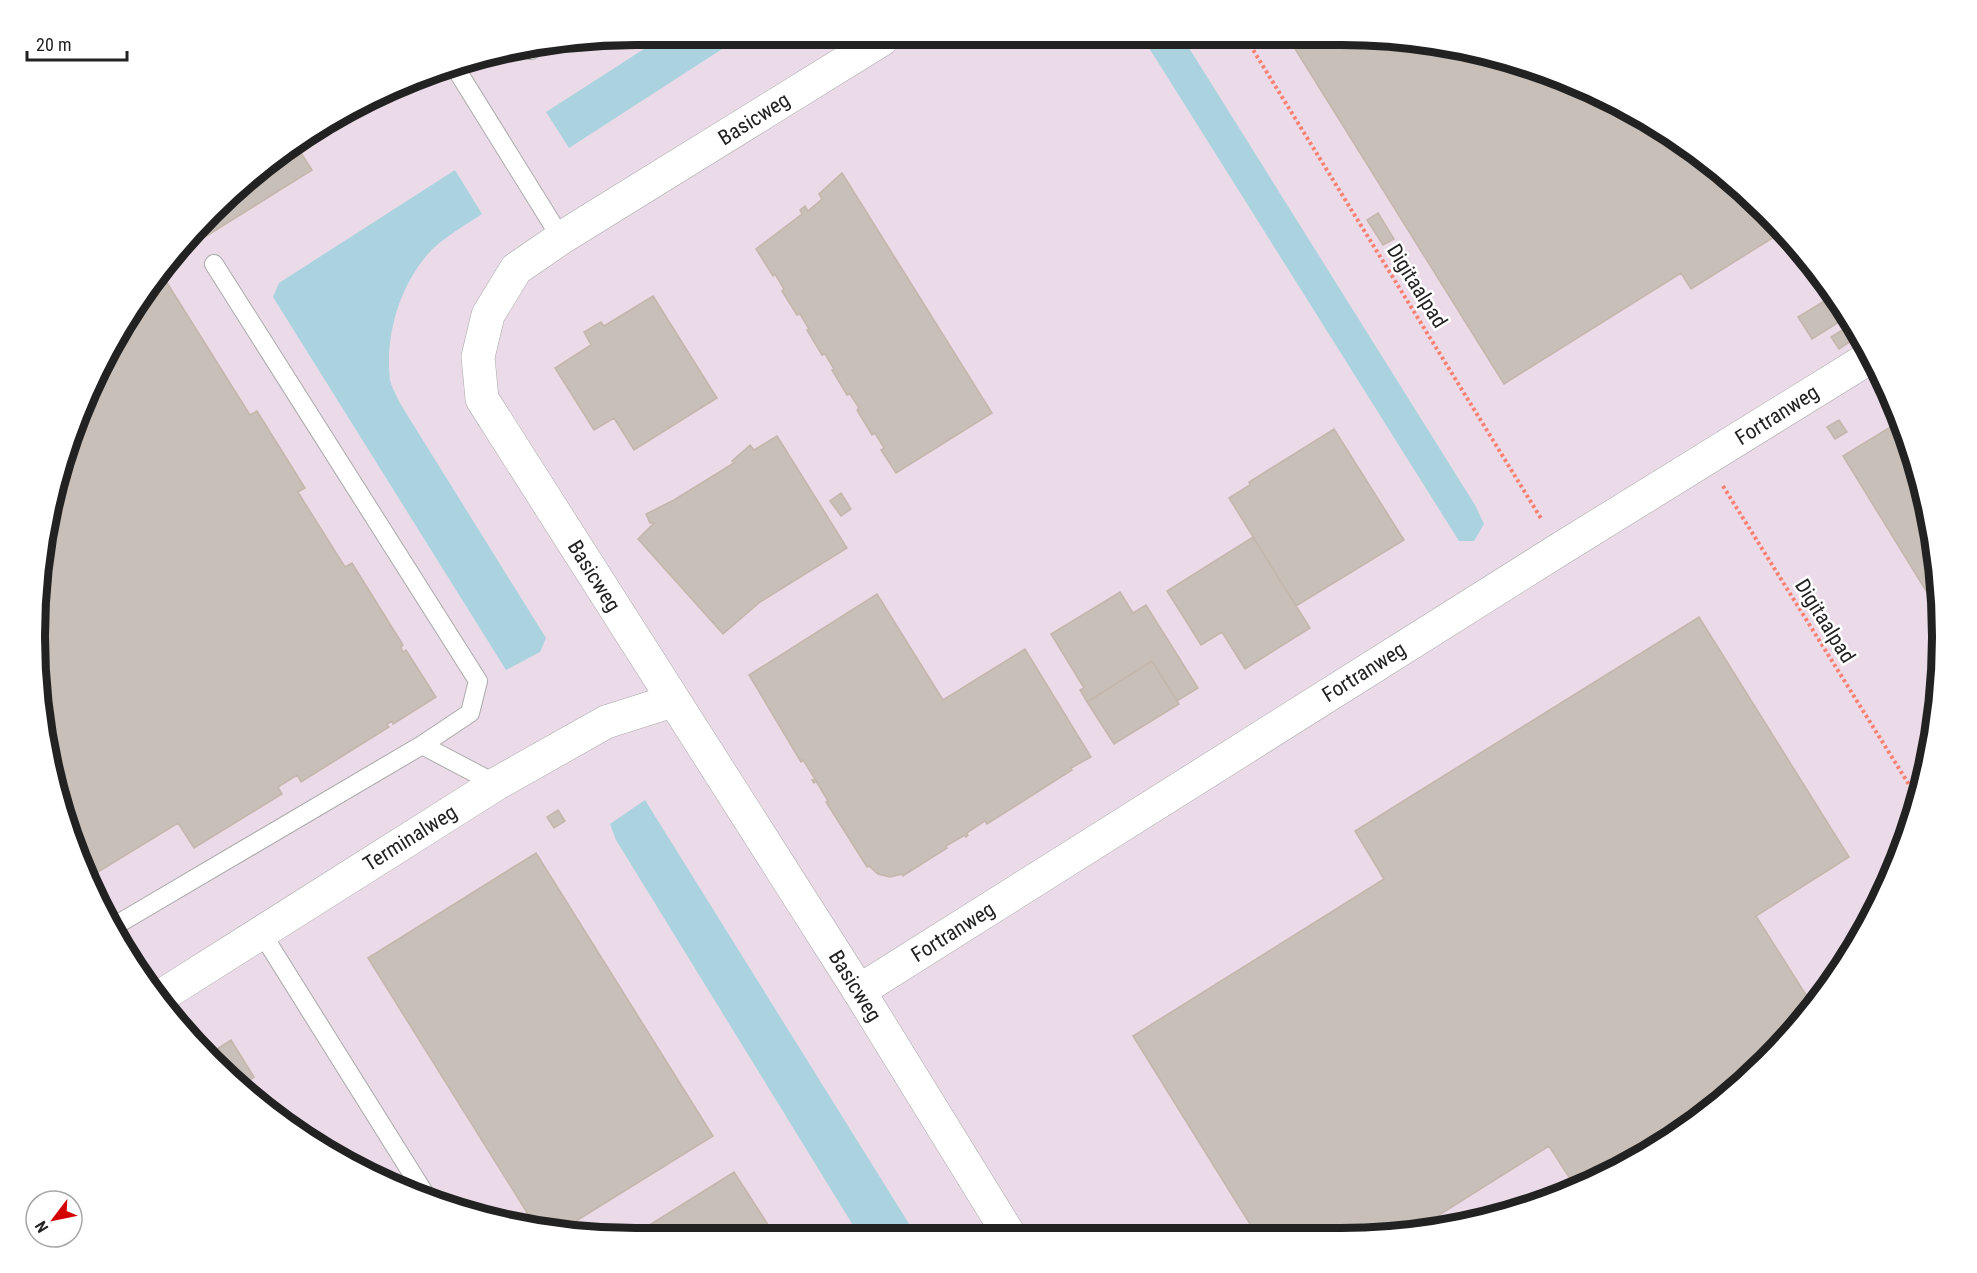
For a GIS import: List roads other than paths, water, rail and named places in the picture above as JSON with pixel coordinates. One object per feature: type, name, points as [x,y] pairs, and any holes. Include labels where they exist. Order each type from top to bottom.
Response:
[{"type":"street","name":"Basicweg","points":[[862,45],[847,49],[516,269],[488,315],[478,357],[482,399],[859,992],[1005,1228]]},
{"type":"street","name":"Fortranweg","points":[[859,992],[1560,549],[1864,361]]},
{"type":"street","name":"Terminalweg","points":[[165,994],[496,784],[606,722],[672,701]]},
{"type":"lane","points":[[458,72],[561,238]]},
{"type":"lane","points":[[119,923],[422,745],[470,713],[478,681],[214,264]]},
{"type":"lane","points":[[422,745],[496,784]]},
{"type":"lane","points":[[261,932],[421,1187]]},
{"type":"water","points":[[650,45],[728,45],[569,148],[546,112]]},
{"type":"water","points":[[1147,45],[1187,45],[1475,505],[1484,524],[1474,541],[1459,541]]},
{"type":"water","points":[[455,170],[482,214],[439,243],[417,268],[409,282],[396,313],[392,330],[390,380],[401,405],[546,638],[540,652],[506,670],[273,297],[279,283]]},
{"type":"water","points":[[645,800],[912,1228],[855,1228],[616,840],[610,824]]}]
